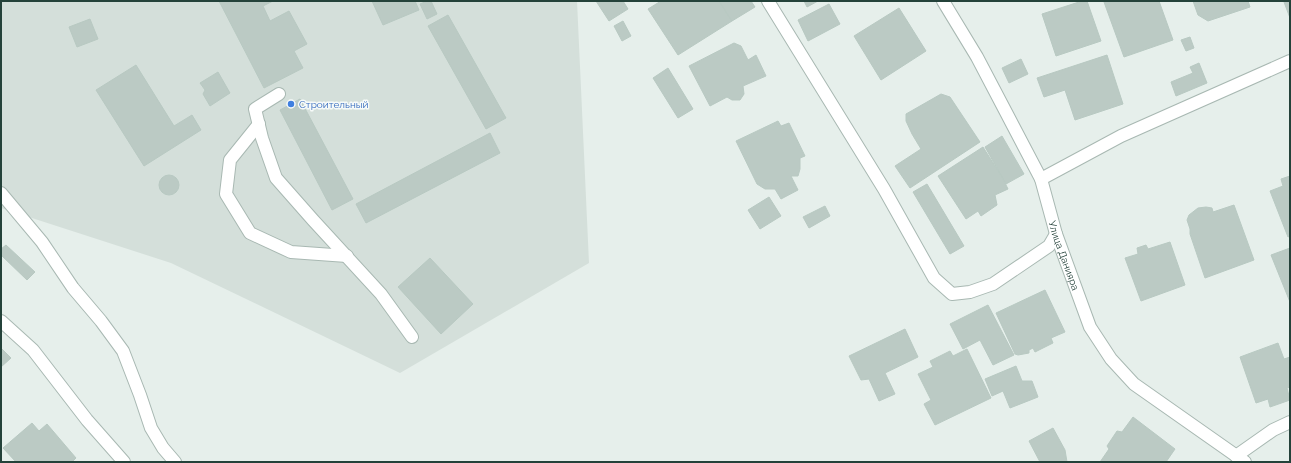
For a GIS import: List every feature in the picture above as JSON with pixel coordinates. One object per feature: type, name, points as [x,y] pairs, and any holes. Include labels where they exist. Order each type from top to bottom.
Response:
[{"type":"street","points":[[768,1],[884,189],[934,278],[952,294],[970,292],[993,284],[1049,246],[1056,234]]},
{"type":"street","name":"Улица Данияра","points":[[943,1],[977,57],[1041,178],[1056,234],[1090,327],[1111,359],[1134,384],[1240,459]]},
{"type":"street","points":[[1041,178],[1121,136],[1290,61]]},
{"type":"street","points":[[279,94],[255,109],[262,138],[276,178],[381,294],[412,337]]},
{"type":"street","points":[[259,124],[230,160],[226,194],[250,233],[291,252],[347,256]]},
{"type":"street","points":[[1,193],[42,242],[73,288],[101,321],[123,351],[151,428],[163,448],[175,462]]},
{"type":"street","points":[[1,321],[33,350],[87,420],[124,462]]},
{"type":"street","points":[[1240,459],[1273,430],[1290,422]]},
{"type":"shaded area","name":"Строительный","points":[[1,1],[577,1],[589,263],[400,373],[171,263],[1,208]]},
{"type":"building","points":[[219,1],[273,1],[263,6],[270,21],[289,11],[307,44],[294,51],[303,68],[264,88]]},
{"type":"building","points":[[372,1],[415,1],[419,10],[383,25]]},
{"type":"building","points":[[431,1],[437,14],[427,19],[420,4]]},
{"type":"building","points":[[596,1],[623,1],[628,9],[609,21]]},
{"type":"building","points":[[661,1],[719,1],[732,21],[678,55],[648,9]]},
{"type":"building","points":[[719,1],[751,1],[755,7],[732,21]]},
{"type":"building","points":[[804,1],[818,1],[807,7]]},
{"type":"building","points":[[1082,1],[1087,1],[1101,41],[1056,56],[1042,14]]},
{"type":"building","points":[[1159,1],[1173,40],[1124,57],[1104,2]]},
{"type":"building","points":[[1193,1],[1248,1],[1250,7],[1208,21],[1198,15]]},
{"type":"building","points":[[1283,1],[1290,1],[1290,18],[1284,2]]},
{"type":"building","points":[[829,4],[840,24],[808,41],[798,20]]},
{"type":"building","points":[[899,8],[926,51],[881,80],[854,36]]},
{"type":"building","points":[[448,15],[506,118],[486,129],[428,26]]},
{"type":"building","points":[[90,19],[98,39],[77,47],[69,27]]},
{"type":"building","points":[[623,21],[631,36],[622,41],[614,26]]},
{"type":"building","points":[[1190,37],[1194,48],[1186,51],[1181,40]]},
{"type":"building","points":[[734,43],[741,46],[748,60],[756,55],[766,76],[743,86],[744,94],[740,100],[732,100],[727,97],[710,106],[689,66]]},
{"type":"building","points":[[1107,55],[1123,104],[1075,120],[1065,90],[1044,97],[1037,78]]},
{"type":"building","points":[[1021,59],[1028,74],[1009,83],[1002,68]]},
{"type":"building","points":[[1199,63],[1207,83],[1176,96],[1171,82],[1193,73],[1190,67]]},
{"type":"building","points":[[136,65],[174,126],[192,115],[201,130],[144,166],[96,90]]},
{"type":"building","points":[[668,68],[693,109],[678,118],[653,78]]},
{"type":"building","points":[[218,72],[230,93],[210,106],[203,94],[205,90],[200,83]]},
{"type":"building","points":[[941,94],[950,97],[980,142],[910,188],[895,166],[921,149],[906,121],[906,114]]},
{"type":"building","points":[[300,99],[353,199],[332,210],[280,110]]},
{"type":"building","points":[[778,121],[781,126],[789,123],[805,156],[800,158],[800,169],[798,176],[791,176],[798,190],[781,199],[775,189],[765,189],[757,184],[736,141]]},
{"type":"building","points":[[490,133],[500,153],[366,223],[356,204]]},
{"type":"building","points":[[1002,136],[1024,174],[1006,184],[985,147]]},
{"type":"building","points":[[983,147],[1008,189],[995,195],[997,205],[981,216],[978,211],[966,219],[938,176]]},
{"type":"building","points":[[169,175],[176,178],[179,185],[176,192],[169,195],[162,192],[159,185],[162,178]]},
{"type":"building","points":[[1290,176],[1290,236],[1288,237],[1270,191],[1283,186],[1281,179]]},
{"type":"building","points":[[927,184],[964,246],[950,254],[913,192]]},
{"type":"building","points":[[769,197],[781,216],[760,229],[748,210]]},
{"type":"building","points":[[1234,205],[1254,260],[1205,278],[1190,234],[1187,220],[1189,215],[1198,208],[1212,208],[1213,212]]},
{"type":"building","points":[[825,206],[830,216],[809,228],[803,217]]},
{"type":"building","points":[[1170,242],[1185,285],[1141,301],[1125,258],[1138,254],[1137,248],[1146,245],[1148,249]]},
{"type":"building","points":[[6,245],[35,272],[27,280],[1,255],[1,249]]},
{"type":"building","points":[[1290,248],[1290,302],[1271,255]]},
{"type":"building","points":[[430,258],[473,304],[441,334],[398,287]]},
{"type":"building","points":[[1045,290],[1065,332],[1051,338],[1053,343],[1035,352],[1033,348],[1029,350],[1029,353],[1018,355],[1015,354],[996,313]]},
{"type":"building","points":[[988,305],[1014,355],[993,365],[980,340],[963,349],[950,324]]},
{"type":"building","points":[[905,329],[918,357],[885,373],[895,394],[879,401],[869,379],[861,380],[849,356]]},
{"type":"building","points":[[1278,343],[1284,359],[1290,357],[1290,387],[1287,388],[1290,400],[1270,407],[1268,399],[1256,403],[1240,357]]},
{"type":"building","points":[[1,348],[11,358],[1,367]]},
{"type":"building","points":[[967,349],[991,398],[935,425],[924,404],[931,400],[918,374],[933,367],[930,361],[950,351],[953,356]]},
{"type":"building","points":[[1016,366],[1022,381],[1032,381],[1038,397],[1010,408],[1003,391],[992,396],[985,379]]},
{"type":"building","points":[[1133,417],[1175,449],[1166,462],[1100,462],[1109,449],[1107,446],[1117,431],[1122,432]]},
{"type":"building","points":[[32,423],[39,431],[47,424],[76,458],[72,462],[16,462],[3,448]]},
{"type":"building","points":[[1053,428],[1065,450],[1067,462],[1040,462],[1029,441]]},
{"type":"place","name":"Строительный","points":[[291,104]]}]
